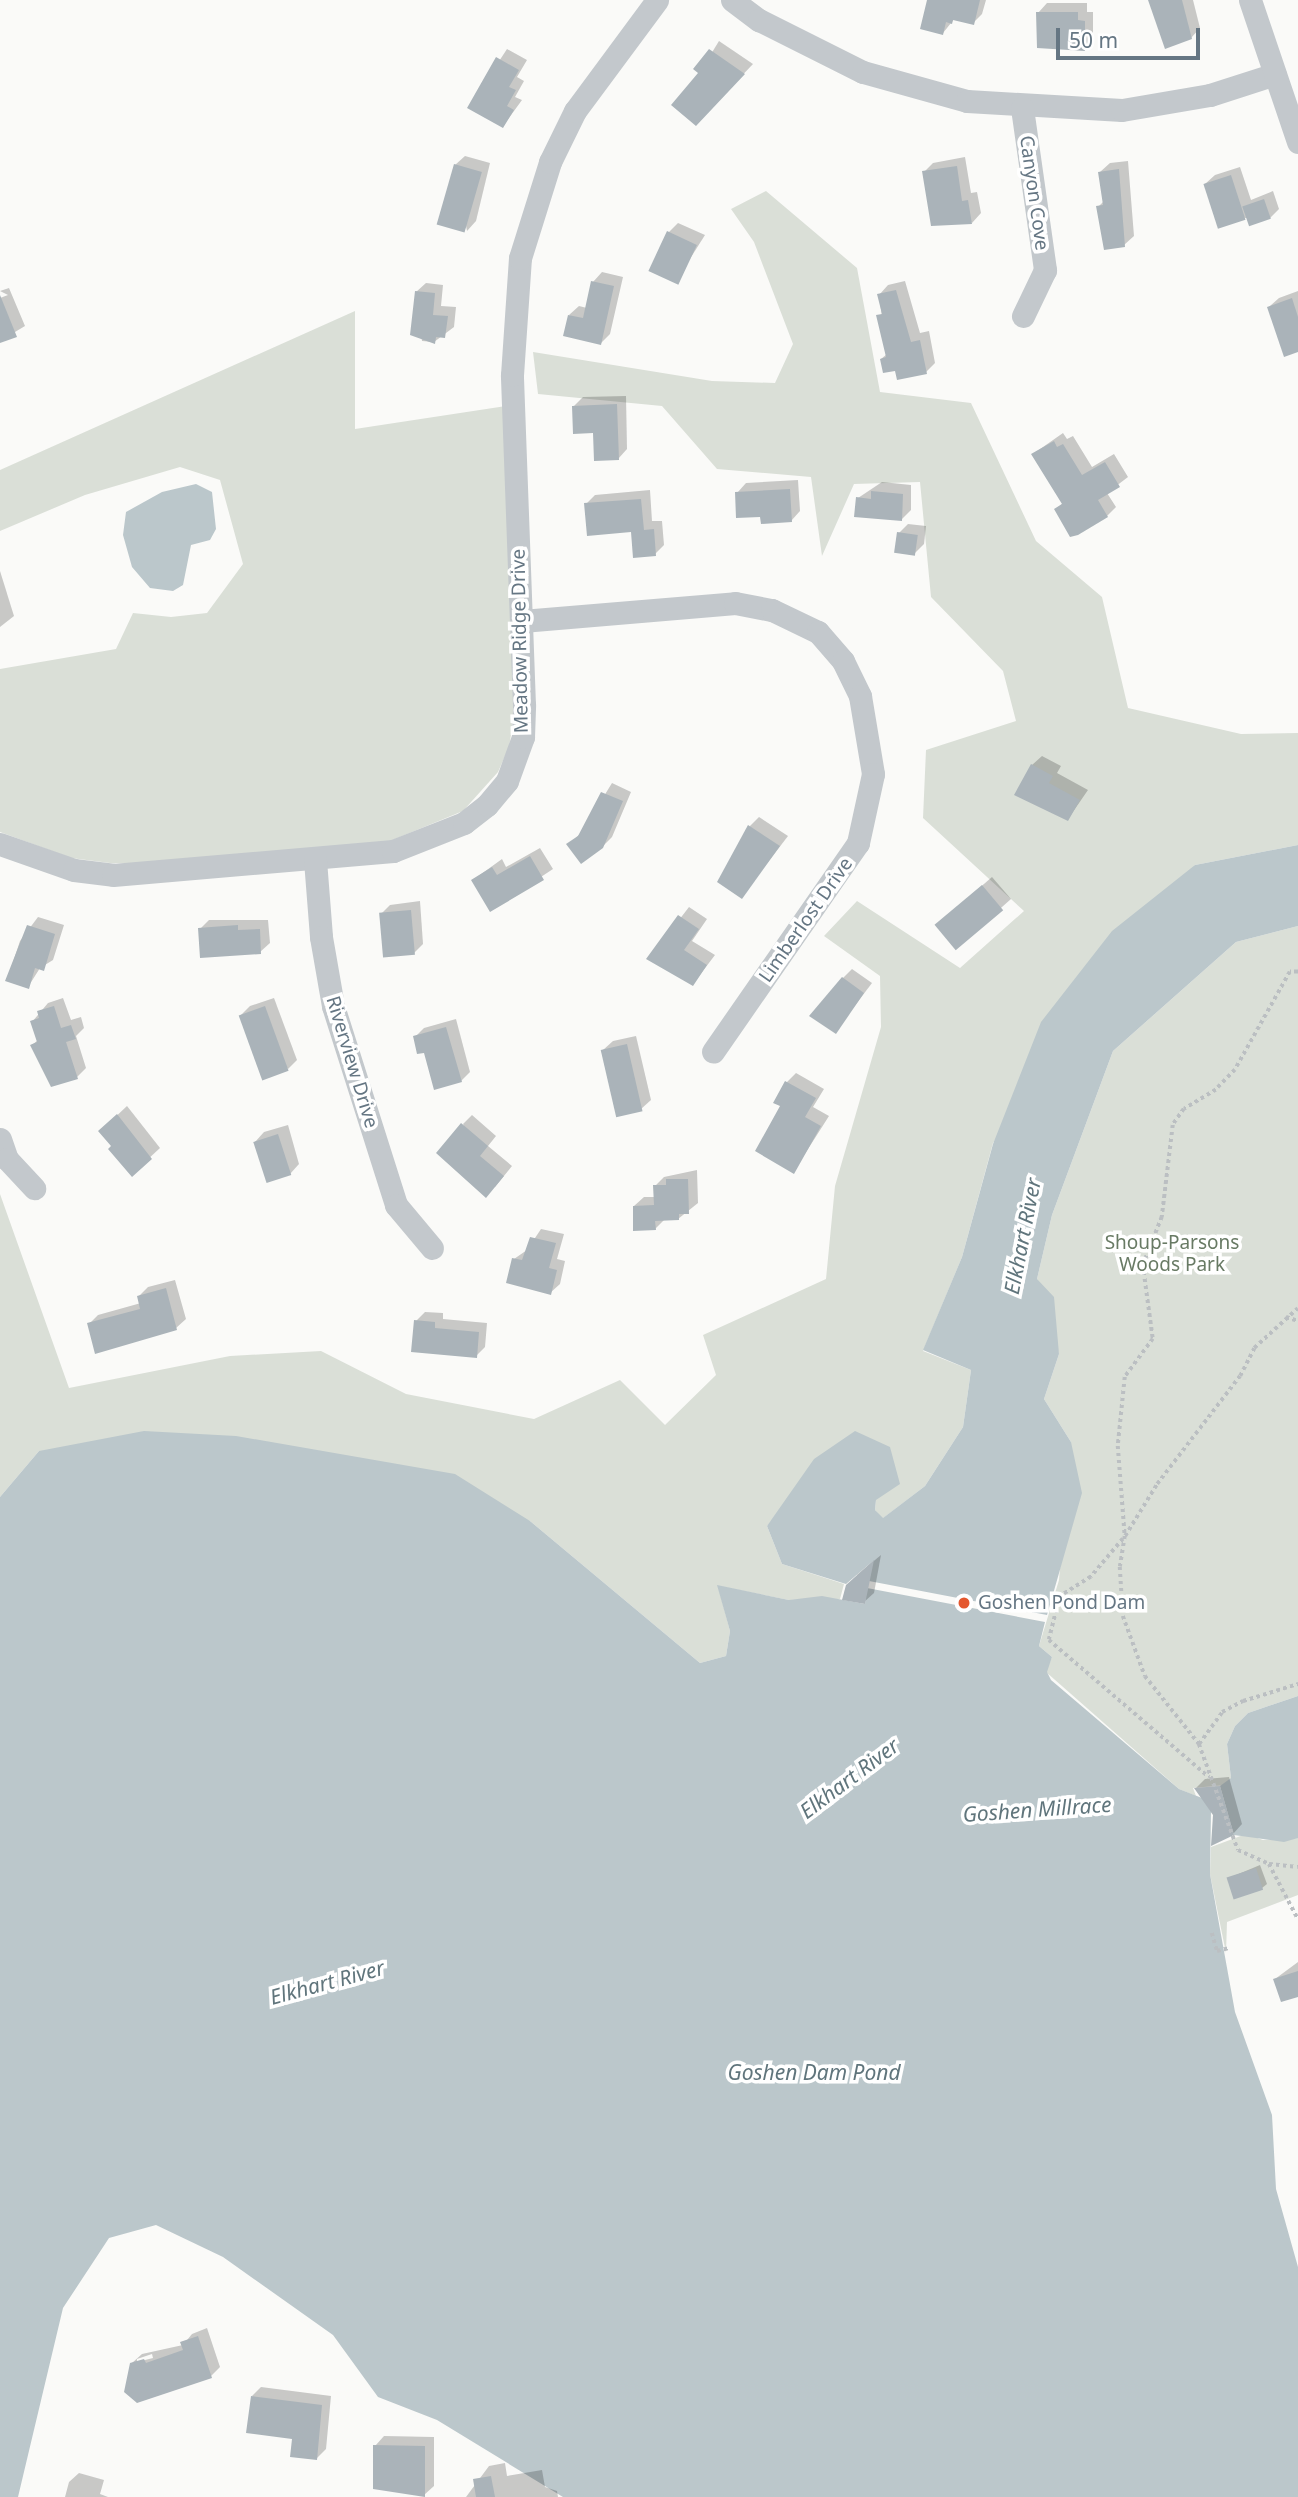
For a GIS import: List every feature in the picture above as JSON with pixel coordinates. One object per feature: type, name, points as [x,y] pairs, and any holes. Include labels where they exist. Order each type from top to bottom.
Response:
[{"type":"street","name":"Meadow Ridge Drive","points":[[0,844],[74,870],[113,874],[315,860],[405,847],[464,823],[487,805],[507,781],[523,737],[522,621],[512,375],[520,258],[550,162],[575,111],[657,0]]},
{"type":"street","points":[[732,0],[769,26],[863,72],[920,91],[1022,108],[1122,110],[1167,104],[1210,95],[1275,74]]},
{"type":"street","points":[[1250,0],[1298,142]]},
{"type":"street","name":"Canyon Cove","points":[[1022,108],[1045,270],[1023,316]]},
{"type":"street","name":"Limberlost Drive","points":[[522,621],[735,603],[772,610],[818,632],[843,661],[860,695],[873,774],[858,843],[713,1052]]},
{"type":"street","name":"Riverview Drive","points":[[315,860],[321,937],[333,1006],[396,1205],[432,1248]]},
{"type":"street","points":[[0,1139],[7,1159],[34,1188]]},
{"type":"path","points":[[1298,972],[1290,972],[1235,1070],[1216,1090],[1184,1110],[1173,1125],[1163,1217],[1143,1265],[1153,1339],[1125,1377],[1118,1446],[1125,1536],[1121,1599],[1131,1647],[1159,1697],[1199,1744],[1233,1842],[1248,1856],[1269,1864],[1298,1867]]},
{"type":"path","points":[[1211,1778],[1049,1640],[1060,1596],[1091,1577],[1125,1536],[1157,1484],[1240,1376],[1254,1348],[1298,1308]]},
{"type":"path","points":[[1286,1317],[1298,1321]]},
{"type":"path","points":[[1199,1744],[1222,1712],[1243,1701],[1298,1684]]},
{"type":"path","points":[[1269,1864],[1298,1919]]},
{"type":"path","points":[[1212,1934],[1217,1951],[1229,1948]]},
{"type":"green space","points":[[766,191],[857,268],[880,392],[971,403],[1036,541],[1102,597],[1128,708],[1241,734],[1298,733],[1298,845],[1195,865],[993,1143],[962,1257],[923,1351],[971,1370],[963,1427],[925,1486],[882,1519],[875,1510],[876,1500],[772,1520],[767,1526],[782,1564],[844,1584],[840,1599],[789,1600],[718,1586],[730,1631],[726,1656],[700,1663],[530,1521],[39,1451],[0,1497],[0,1194],[69,1388],[230,1356],[321,1351],[406,1394],[534,1419],[620,1380],[665,1425],[716,1375],[703,1335],[826,1279],[835,1186],[881,1027],[880,976],[824,936],[857,901],[960,968],[1024,911],[923,818],[926,750],[1016,721],[1003,671],[931,597],[920,482],[854,484],[822,556],[811,477],[717,469],[662,406],[538,394],[533,352],[712,381],[775,383],[793,344],[754,242],[731,209]]},
{"type":"green space","points":[[355,311],[355,429],[506,406],[514,716],[509,747],[498,772],[463,811],[390,841],[150,864],[71,858],[0,832],[0,669],[116,649],[133,613],[171,617],[207,613],[243,564],[220,480],[180,467],[85,495],[0,531],[0,470]]},
{"type":"green space","name":"Shoup-Parsons Woods Park","points":[[1298,926],[1298,1696],[1248,1713],[1235,1726],[1227,1744],[1231,1778],[1225,1785],[1193,1788],[1196,1796],[1179,1789],[1046,1672],[1052,1657],[1039,1646],[1059,1580],[1071,1442],[1044,1399],[1059,1354],[1037,1279],[1052,1215],[1113,1051],[1236,942]]},
{"type":"green space","points":[[1246,1834],[1263,1840],[1298,1838],[1298,1895],[1227,1922],[1226,1953],[1210,1874],[1211,1847]]},
{"type":"water","points":[[196,484],[212,492],[216,529],[210,540],[191,545],[183,585],[173,591],[150,588],[132,567],[123,535],[126,512],[162,492]]},
{"type":"water","name":"Elkhart River","points":[[1298,845],[1298,926],[1236,942],[1113,1051],[1052,1215],[1037,1279],[1054,1297],[1059,1354],[1044,1399],[1071,1442],[1082,1493],[1047,1615],[869,1581],[873,1561],[846,1584],[782,1564],[767,1526],[814,1459],[855,1431],[890,1447],[900,1484],[876,1500],[875,1510],[883,1518],[925,1486],[963,1427],[971,1370],[923,1350],[962,1257],[993,1144],[1041,1022],[1112,931],[1195,865]]},
{"type":"water","name":"Goshen Dam Pond","points":[[144,1431],[236,1436],[455,1474],[530,1521],[700,1663],[726,1656],[730,1631],[717,1585],[789,1600],[822,1596],[865,1604],[867,1588],[1045,1622],[1039,1646],[1052,1657],[1047,1672],[1051,1680],[1179,1789],[1202,1798],[1211,1811],[1210,1874],[1235,2012],[1272,2115],[1276,2189],[1298,2267],[1298,2497],[563,2497],[437,2420],[378,2397],[333,2335],[223,2257],[156,2225],[109,2238],[63,2308],[18,2497],[0,2497],[0,1497],[39,1451]]},
{"type":"water","points":[[1298,1696],[1298,1838],[1284,1842],[1234,1835],[1220,1786],[1231,1778],[1227,1744],[1235,1726],[1248,1713]]},
{"type":"building","points":[[927,0],[980,0],[974,25],[953,20],[952,24],[946,22],[943,35],[920,29]]},
{"type":"building","points":[[1148,0],[1182,0],[1192,39],[1165,49]]},
{"type":"building","points":[[1036,12],[1078,12],[1078,20],[1085,21],[1085,51],[1037,48]]},
{"type":"building","points":[[709,49],[745,74],[696,126],[671,105],[698,73],[693,69]]},
{"type":"building","points":[[496,57],[519,70],[509,87],[516,90],[507,106],[514,110],[503,128],[467,108]]},
{"type":"building","points":[[454,164],[482,172],[465,233],[437,225]]},
{"type":"building","points":[[957,166],[962,201],[968,200],[972,224],[931,226],[922,171]]},
{"type":"building","points":[[1119,169],[1125,247],[1104,250],[1096,206],[1103,205],[1098,172]]},
{"type":"building","points":[[1231,175],[1246,220],[1218,229],[1203,184]]},
{"type":"building","points":[[1264,199],[1271,219],[1249,226],[1242,206]]},
{"type":"building","points":[[667,231],[697,245],[678,285],[648,271]]},
{"type":"building","points":[[591,281],[614,286],[601,345],[563,336],[568,315],[583,318]]},
{"type":"building","points":[[896,290],[911,342],[920,340],[927,374],[897,380],[895,371],[883,373],[880,359],[886,357],[876,315],[882,314],[877,294]]},
{"type":"building","points":[[415,291],[435,293],[433,315],[448,316],[445,338],[436,337],[435,344],[410,335]]},
{"type":"building","points":[[0,295],[17,337],[0,343]]},
{"type":"building","points":[[1292,298],[1298,317],[1298,352],[1284,357],[1267,307]]},
{"type":"building","points":[[617,404],[619,460],[594,461],[593,433],[573,434],[572,406]]},
{"type":"building","points":[[1054,441],[1057,447],[1063,444],[1082,475],[1105,462],[1120,487],[1098,500],[1108,517],[1070,537],[1054,509],[1062,504],[1031,454]]},
{"type":"building","points":[[790,489],[792,522],[761,524],[760,517],[736,518],[735,492]]},
{"type":"building","points":[[871,491],[903,494],[902,521],[854,517],[856,497],[871,499]]},
{"type":"building","points":[[641,499],[644,530],[654,529],[656,556],[633,558],[631,532],[587,536],[584,503]]},
{"type":"building","points":[[897,532],[918,535],[915,556],[894,553]]},
{"type":"building","points":[[1031,764],[1053,776],[1049,783],[1080,800],[1068,821],[1014,795]]},
{"type":"building","points":[[601,792],[623,801],[603,848],[581,864],[566,844],[578,836]]},
{"type":"building","points":[[748,825],[780,846],[742,899],[717,882]]},
{"type":"building","points":[[530,856],[544,880],[490,912],[471,880],[492,867],[497,875]]},
{"type":"building","points":[[982,885],[1003,910],[956,950],[935,925]]},
{"type":"building","points":[[411,910],[415,955],[383,958],[379,913]]},
{"type":"building","points":[[678,915],[699,929],[684,950],[707,965],[693,986],[646,959]]},
{"type":"building","points":[[27,925],[55,934],[44,971],[35,968],[29,989],[5,981]]},
{"type":"building","points":[[238,925],[238,930],[260,929],[261,954],[200,958],[198,928]]},
{"type":"building","points":[[842,977],[864,993],[836,1034],[809,1016]]},
{"type":"building","points":[[54,1006],[61,1028],[71,1025],[76,1039],[66,1042],[78,1079],[51,1087],[30,1045],[37,1042],[30,1021],[39,1018],[37,1011]]},
{"type":"building","points":[[265,1006],[289,1071],[262,1080],[239,1016]]},
{"type":"building","points":[[446,1027],[462,1082],[434,1090],[424,1053],[417,1054],[413,1036]]},
{"type":"building","points":[[627,1044],[643,1111],[616,1117],[601,1050]]},
{"type":"building","points":[[785,1081],[816,1098],[805,1117],[821,1126],[794,1174],[755,1151],[780,1106],[773,1103]]},
{"type":"building","points":[[117,1114],[152,1159],[132,1177],[108,1149],[111,1146],[98,1131]]},
{"type":"building","points":[[461,1123],[488,1146],[480,1156],[504,1176],[486,1198],[436,1153]]},
{"type":"building","points":[[278,1134],[291,1175],[267,1183],[253,1142]]},
{"type":"building","points":[[666,1179],[688,1179],[689,1214],[679,1214],[679,1220],[655,1221],[656,1230],[633,1231],[633,1206],[654,1205],[653,1185],[666,1185]]},
{"type":"building","points":[[530,1237],[556,1243],[549,1268],[557,1270],[551,1295],[506,1283],[512,1258],[522,1260]]},
{"type":"building","points":[[166,1288],[177,1330],[95,1354],[87,1323],[140,1309],[137,1296]]},
{"type":"building","points":[[414,1320],[435,1322],[435,1328],[479,1332],[477,1358],[411,1352]]},
{"type":"building","points":[[874,1560],[865,1604],[842,1600],[846,1585]]},
{"type":"building","points":[[1220,1786],[1234,1835],[1211,1846],[1213,1815],[1194,1788]]},
{"type":"building","points":[[1256,1868],[1263,1890],[1234,1899],[1227,1878]]},
{"type":"building","points":[[1298,1971],[1298,1997],[1281,2002],[1273,1979]]},
{"type":"building","points":[[198,2336],[212,2378],[137,2403],[124,2392],[130,2363],[144,2359],[146,2363],[183,2350],[180,2342]]},
{"type":"building","points":[[251,2396],[322,2405],[317,2460],[290,2457],[292,2439],[246,2433]]},
{"type":"building","points":[[373,2445],[425,2446],[425,2497],[373,2489]]},
{"type":"building","points":[[491,2476],[495,2497],[476,2497],[473,2479]]},
{"type":"place","name":"Goshen Pond Dam","points":[[964,1603]]},
{"type":"water label","name":"Goshen Millrace","points":[[1037,1809]]}]
